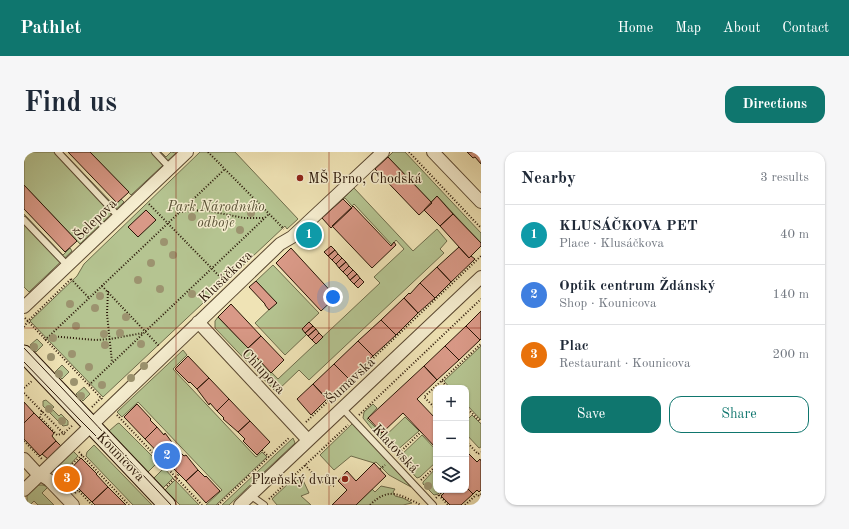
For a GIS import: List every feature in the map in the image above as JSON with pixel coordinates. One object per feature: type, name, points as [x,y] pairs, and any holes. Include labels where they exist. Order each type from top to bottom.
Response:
[{"type":"street","name":"Šelepova","points":[[24,308],[187,152]]},
{"type":"street","name":"Klusáčkova","points":[[91,425],[280,244],[292,237],[383,152]]},
{"type":"street","points":[[433,152],[481,202]]},
{"type":"street","name":"Šumavská","points":[[240,505],[481,277]]},
{"type":"street","name":"Chlupova","points":[[198,322],[308,440]]},
{"type":"street","name":"Kounicova","points":[[24,354],[163,500]]},
{"type":"street","name":"Kounicova","points":[[24,490],[43,469],[91,425]]},
{"type":"street","points":[[24,459],[36,472],[43,469],[49,480],[73,500]]},
{"type":"lane","points":[[58,152],[119,216]]},
{"type":"lane","points":[[155,152],[170,168]]},
{"type":"lane","points":[[24,220],[68,266]]},
{"type":"lane","name":"Klatovská","points":[[342,408],[433,503]]},
{"type":"lane","points":[[250,495],[264,505]]},
{"type":"lane","points":[[424,505],[433,503]]},
{"type":"path","points":[[208,152],[284,229]]},
{"type":"path","points":[[409,152],[481,228]]},
{"type":"path","points":[[45,340],[225,169]]},
{"type":"path","points":[[146,201],[226,284]]},
{"type":"path","points":[[179,212],[204,210],[244,218],[265,218]]},
{"type":"path","points":[[89,385],[269,214]]},
{"type":"path","points":[[304,424],[481,256]]},
{"type":"path","points":[[24,327],[28,321],[72,278],[90,298]]},
{"type":"path","points":[[102,286],[144,332],[160,347]]},
{"type":"path","points":[[108,291],[107,314],[112,363]]},
{"type":"path","points":[[356,417],[481,299]]},
{"type":"path","points":[[24,317],[103,400]]},
{"type":"path","points":[[49,336],[96,340],[110,339],[144,332]]},
{"type":"path","points":[[438,385],[481,344]]},
{"type":"path","points":[[24,388],[34,380]]},
{"type":"path","points":[[442,381],[445,385]]},
{"type":"path","points":[[433,389],[424,397],[433,406]]},
{"type":"path","points":[[42,411],[40,418],[57,435],[61,434]]},
{"type":"path","points":[[470,411],[481,422]]},
{"type":"path","points":[[115,413],[202,505]]},
{"type":"path","points":[[264,505],[349,423]]},
{"type":"path","points":[[395,457],[421,432]]},
{"type":"path","points":[[218,505],[293,434]]},
{"type":"path","points":[[24,441],[43,469]]},
{"type":"path","points":[[469,444],[478,454],[481,452]]},
{"type":"path","points":[[262,450],[269,457]]},
{"type":"path","points":[[55,474],[56,479],[82,455]]},
{"type":"path","points":[[305,465],[320,481],[334,486]]},
{"type":"path","points":[[419,482],[433,469]]},
{"type":"path","points":[[163,500],[179,474]]},
{"type":"path","points":[[73,500],[78,490],[92,505]]},
{"type":"path","points":[[370,505],[384,494],[397,493],[421,505]]},
{"type":"path","points":[[465,505],[477,494],[479,496],[481,494]]},
{"type":"path","points":[[433,503],[439,495],[448,505]]},
{"type":"green space","points":[[24,152],[63,152],[114,205],[121,199],[124,202],[80,244],[24,185]]},
{"type":"green space","points":[[90,152],[161,152],[166,157],[171,152],[176,153],[131,195]]},
{"type":"green space","name":"Park Národního odboje","points":[[200,152],[235,152],[298,219],[287,229],[285,226],[103,397],[30,321],[77,276],[84,264]]},
{"type":"green space","points":[[393,152],[405,152],[481,233],[481,243],[437,196],[431,202],[388,157]]},
{"type":"green space","points":[[354,188],[413,251],[437,229],[447,241],[440,249],[444,253],[309,380],[299,370],[276,392],[215,328],[215,321],[218,317],[278,379],[380,283],[374,277],[404,249],[396,240],[392,245],[354,204],[352,206],[345,198],[343,199]]},
{"type":"green space","points":[[24,214],[63,255],[70,248],[72,251],[29,292],[24,287]]},
{"type":"green space","points":[[273,265],[319,313],[302,329],[307,334],[285,355],[255,323],[276,303],[256,281]]},
{"type":"green space","points":[[37,339],[43,345],[36,352],[30,345]]},
{"type":"green space","points":[[481,346],[481,420],[469,407],[469,385],[447,385],[444,381]]},
{"type":"green space","points":[[183,350],[187,355],[173,369],[256,457],[262,452],[267,457],[216,505],[206,505],[222,490],[138,402],[122,417],[117,412]]},
{"type":"green space","points":[[62,365],[69,372],[62,379],[55,372]]},
{"type":"green space","points":[[84,387],[90,394],[83,401],[76,394]]},
{"type":"green space","points":[[46,400],[54,407],[52,409],[59,416],[61,414],[68,421],[68,425],[63,426],[43,406],[43,401]]},
{"type":"green space","points":[[373,404],[377,408],[367,419],[382,434],[380,436],[376,434],[363,418],[364,412]]},
{"type":"green space","points":[[472,415],[481,424],[481,447],[479,448],[469,437],[469,418]]},
{"type":"green space","points":[[405,417],[419,431],[394,453],[382,439]]},
{"type":"green space","points":[[119,423],[158,462],[148,472],[109,431]]},
{"type":"green space","points":[[353,423],[411,487],[389,475],[376,462],[374,463],[351,456],[334,470],[320,455]]},
{"type":"green space","points":[[422,435],[433,447],[433,465],[417,478],[399,459],[399,457]]},
{"type":"green space","points":[[293,438],[295,443],[229,505],[222,505]]},
{"type":"green space","points":[[94,445],[152,505],[133,505],[86,456],[87,452]]},
{"type":"green space","points":[[72,450],[78,456],[68,467],[62,470],[58,466]]},
{"type":"green space","points":[[164,468],[173,478],[163,488],[154,478]]},
{"type":"green space","points":[[433,471],[433,493],[439,493],[434,495],[423,484],[423,482]]},
{"type":"green space","points":[[302,478],[309,493],[301,496],[311,505],[277,505],[272,499],[291,481],[293,483]]},
{"type":"green space","points":[[175,480],[199,505],[180,505],[165,490]]},
{"type":"green space","points":[[38,485],[48,487],[42,493],[54,505],[38,505],[34,501],[30,505],[27,505],[27,495]]},
{"type":"green space","points":[[381,486],[395,489],[393,492],[395,496],[412,503],[403,505],[356,505],[372,489],[375,492]]},
{"type":"building","points":[[68,152],[90,152],[129,192],[117,203]]},
{"type":"building","points":[[467,152],[481,152],[481,164],[475,157],[473,158]]},
{"type":"building","points":[[388,157],[432,203],[419,215],[375,169]]},
{"type":"building","points":[[24,185],[77,241],[65,252],[24,209]]},
{"type":"building","points":[[437,196],[453,214],[440,226],[424,210]]},
{"type":"building","points":[[343,199],[352,208],[331,228],[322,218]]},
{"type":"building","points":[[353,206],[391,246],[394,242],[396,245],[372,268],[332,226]]},
{"type":"building","points":[[146,210],[156,220],[138,237],[128,227]]},
{"type":"building","points":[[453,214],[481,243],[481,246],[469,258],[440,226]]},
{"type":"building","points":[[310,231],[313,234],[308,238],[306,235]]},
{"type":"building","points":[[331,246],[335,250],[328,256],[324,252]]},
{"type":"building","points":[[459,247],[469,258],[471,256],[475,259],[451,282],[437,267]]},
{"type":"building","points":[[291,248],[336,297],[321,311],[276,263]]},
{"type":"building","points":[[335,250],[338,254],[332,260],[328,256]]},
{"type":"building","points":[[338,254],[342,258],[336,264],[332,260]]},
{"type":"building","points":[[342,258],[346,262],[339,268],[336,264]]},
{"type":"building","points":[[346,262],[349,266],[343,272],[339,268]]},
{"type":"building","points":[[349,266],[353,270],[347,276],[343,272]]},
{"type":"building","points":[[437,267],[451,282],[435,298],[420,283]]},
{"type":"building","points":[[353,270],[357,274],[350,280],[347,276]]},
{"type":"building","points":[[357,274],[360,278],[354,284],[350,280]]},
{"type":"building","points":[[360,278],[364,282],[358,288],[354,284]]},
{"type":"building","points":[[256,281],[277,303],[269,310],[249,287]]},
{"type":"building","points":[[420,283],[435,298],[418,313],[404,298]]},
{"type":"building","points":[[404,298],[418,313],[396,335],[381,320]]},
{"type":"building","points":[[231,304],[261,336],[248,348],[218,317]]},
{"type":"building","points":[[481,311],[481,339],[480,340],[466,326]]},
{"type":"building","points":[[381,320],[396,335],[373,356],[358,341]]},
{"type":"building","points":[[309,322],[313,326],[305,333],[302,329]]},
{"type":"building","points":[[313,326],[316,329],[308,336],[305,333]]},
{"type":"building","points":[[466,326],[480,340],[459,360],[445,346]]},
{"type":"building","points":[[316,329],[319,333],[312,340],[308,336]]},
{"type":"building","points":[[319,333],[323,337],[316,344],[312,340]]},
{"type":"building","points":[[261,336],[284,360],[271,373],[248,348]]},
{"type":"building","points":[[358,341],[373,356],[349,379],[334,364]]},
{"type":"building","points":[[445,346],[459,360],[437,380],[424,366]]},
{"type":"building","points":[[188,356],[209,378],[197,389],[175,369]]},
{"type":"building","points":[[334,364],[349,379],[327,399],[313,384]]},
{"type":"building","points":[[424,366],[437,380],[417,399],[433,416],[433,445],[403,413],[382,433],[368,418]]},
{"type":"building","points":[[209,378],[229,399],[217,411],[210,403],[209,405],[197,389]]},
{"type":"building","points":[[313,384],[327,399],[311,415],[297,399]]},
{"type":"building","points":[[229,399],[250,421],[238,432],[223,419],[224,418],[217,411]]},
{"type":"building","points":[[24,402],[34,413],[24,423]]},
{"type":"building","points":[[137,404],[157,427],[145,439],[124,417]]},
{"type":"building","points":[[34,413],[54,433],[52,436],[56,441],[40,456],[24,439],[24,423]]},
{"type":"building","points":[[250,421],[270,442],[257,455],[243,441],[245,439],[238,432]]},
{"type":"building","points":[[157,427],[164,435],[165,433],[177,449],[165,460],[145,439]]},
{"type":"building","points":[[56,441],[61,446],[48,459],[42,454]]},
{"type":"building","points":[[177,449],[184,456],[186,455],[198,470],[186,481],[165,460]]},
{"type":"building","points":[[469,454],[477,462],[480,459],[481,461],[481,490],[479,492],[477,490],[473,494],[469,490]]},
{"type":"building","points":[[81,458],[108,487],[92,502],[76,486],[71,491],[60,480]]},
{"type":"building","points":[[374,463],[386,476],[356,505],[332,505],[347,490],[338,481],[347,471],[356,481]]},
{"type":"building","points":[[198,470],[220,491],[206,503],[186,481]]},
{"type":"building","points":[[108,487],[126,505],[95,505],[92,502]]},
{"type":"building","points":[[469,490],[473,494],[461,505],[450,505],[441,496],[444,493],[469,493]]},
{"type":"tram line","points":[[24,348],[171,505]]},
{"type":"tram line","points":[[24,362],[123,463]]},
{"type":"place","name":"MŠ Brno, Chodská","points":[[300,178]]},
{"type":"place","name":"KLUSÁČKOVA PET","points":[[309,235]]},
{"type":"place","name":"Optik centrum Ždánský","points":[[167,456]]},
{"type":"place","name":"Plac","points":[[67,479]]},
{"type":"place","name":"Plzeňský dvůr","points":[[345,479]]}]
